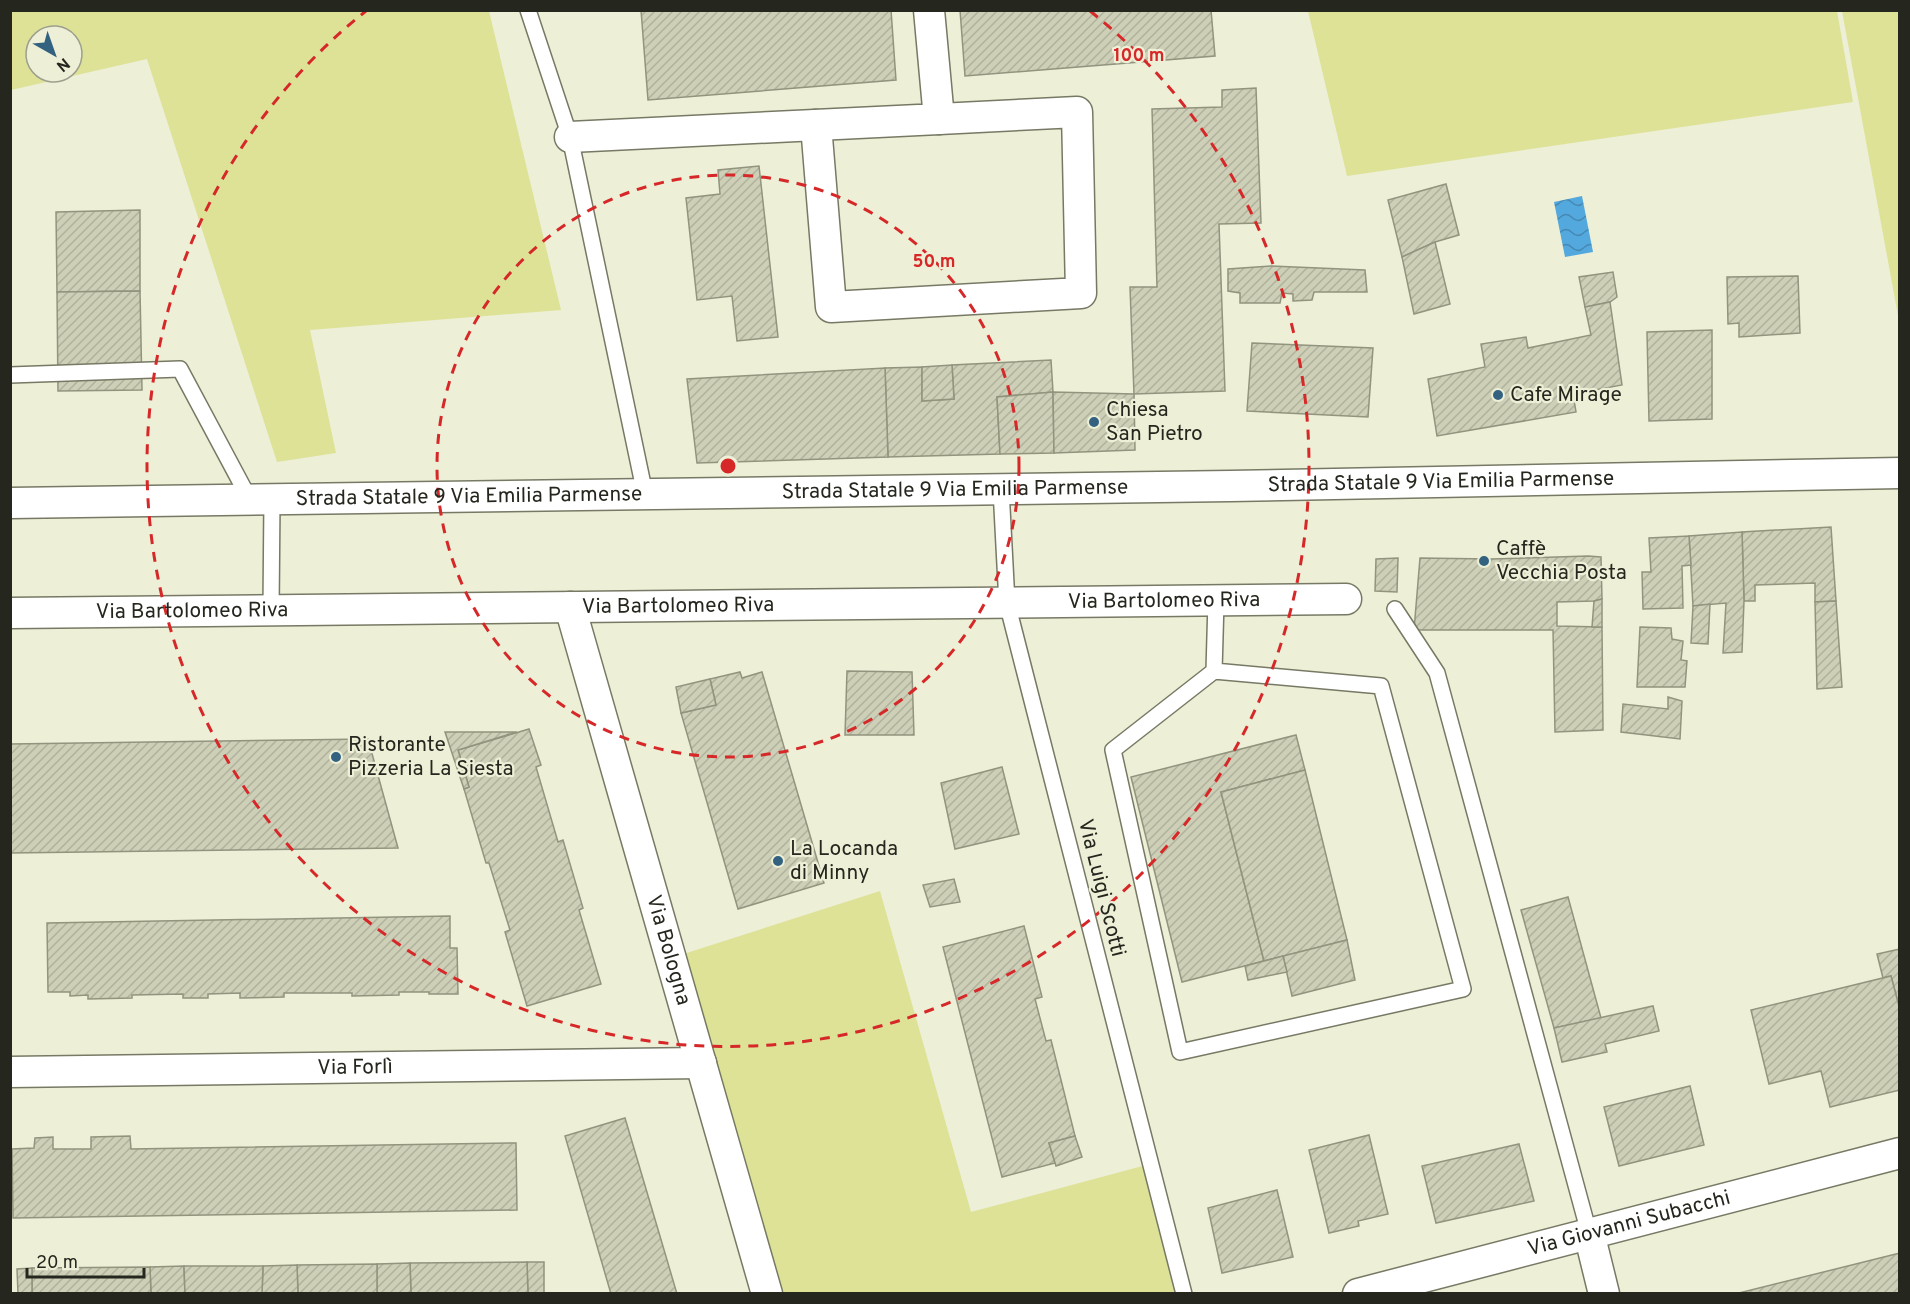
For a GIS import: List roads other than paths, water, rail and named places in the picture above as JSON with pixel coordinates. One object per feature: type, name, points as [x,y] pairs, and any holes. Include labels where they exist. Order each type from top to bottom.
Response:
[{"type":"street","points":[[929,10],[939,119]]},
{"type":"street","points":[[570,138],[816,125],[1077,112],[1081,293],[831,307],[816,125]]},
{"type":"street","name":"Strada Statale 9 Via Emilia Parmense","points":[[10,503],[1001,489],[1899,472]]},
{"type":"street","name":"Via Bartolomeo Riva","points":[[10,613],[1346,599]]},
{"type":"street","name":"Via Bologna","points":[[570,608],[767,1293]]},
{"type":"street","name":"Via Forlì","points":[[10,1072],[700,1063]]},
{"type":"street","name":"Via Giovanni Subacchi","points":[[1358,1293],[1899,1154]]},
{"type":"street","points":[[1589,1233],[1604,1293]]},
{"type":"lane","points":[[528,10],[570,138],[645,494]]},
{"type":"lane","points":[[10,375],[180,369],[261,499],[272,610]]},
{"type":"lane","name":"Via Luigi Scotti","points":[[1001,489],[1006,603],[1184,1293]]},
{"type":"lane","points":[[1214,671],[1216,601]]},
{"type":"lane","points":[[1395,609],[1437,673],[1589,1233]]},
{"type":"lane","points":[[1214,671],[1381,686],[1463,989],[1180,1052],[1113,750],[1214,671]]},
{"type":"water","points":[[1582,196],[1593,252],[1565,257],[1554,202]]},
{"type":"place","name":"Cafe Mirage","points":[[1498,395]]},
{"type":"place","name":"Chiesa San Pietro","points":[[1094,422]]},
{"type":"place","name":"Caffè Vecchia Posta","points":[[1484,561]]},
{"type":"place","name":"Ristorante Pizzeria La Siesta","points":[[336,757]]},
{"type":"place","name":"La Locanda di Minny","points":[[778,861]]}]
